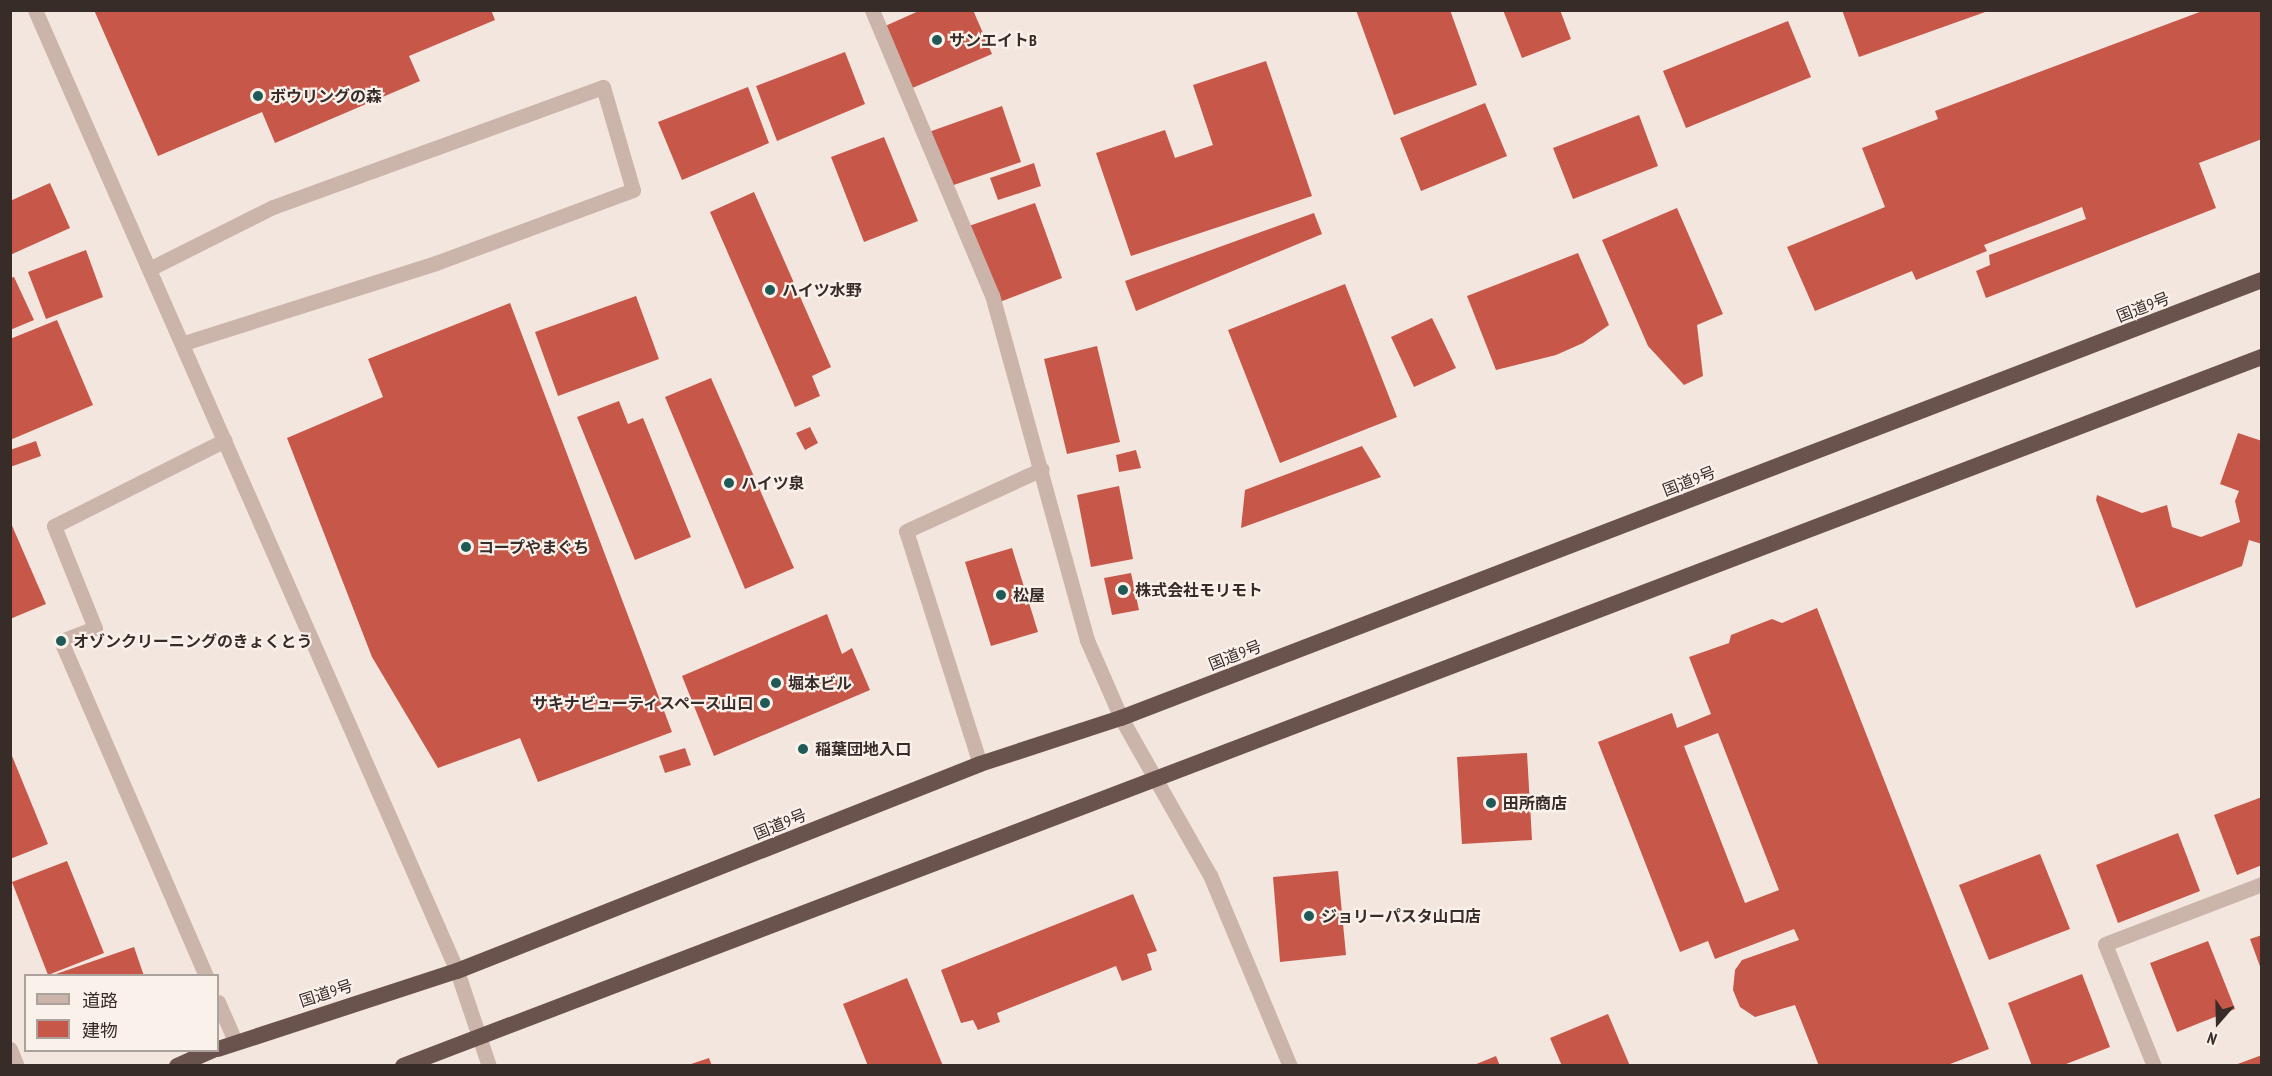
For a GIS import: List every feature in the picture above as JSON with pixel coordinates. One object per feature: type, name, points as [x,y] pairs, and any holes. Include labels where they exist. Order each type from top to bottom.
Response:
[{"type":"highway","name":"国道9号","points":[[219,1048],[457,970],[980,764],[1121,718],[2262,280]]},
{"type":"highway","points":[[403,1065],[2262,357]]},
{"type":"highway","points":[[177,1065],[208,1052]]},
{"type":"street","points":[[35,10],[184,343],[457,970],[478,1038],[489,1065]]},
{"type":"street","points":[[872,10],[992,295],[1042,469],[1087,640],[1121,718],[1210,875],[1290,1065]]},
{"type":"street","points":[[151,268],[273,207],[603,87],[633,190],[436,263],[184,343]]},
{"type":"street","points":[[206,974],[61,641],[95,628],[54,526],[225,440]]},
{"type":"street","points":[[980,764],[906,531],[1042,469]]},
{"type":"street","points":[[2154,1065],[2105,944],[2262,884]]},
{"type":"street","points":[[219,1004],[235,1041]]},
{"type":"street","points":[[10,1049],[17,1065]]},
{"type":"building","name":"ボウリングの森","points":[[94,10],[491,10],[495,20],[409,56],[420,81],[275,143],[262,112],[158,156]]},
{"type":"building","name":"サンエイトB","points":[[921,10],[973,10],[992,54],[910,89],[883,27]]},
{"type":"building","points":[[1356,10],[1450,10],[1477,85],[1394,115]]},
{"type":"building","points":[[1503,10],[1560,10],[1571,39],[1522,58]]},
{"type":"building","points":[[1842,10],[1988,10],[1988,11],[1859,57]]},
{"type":"building","points":[[2205,10],[2262,10],[2262,139],[2199,163],[2216,208],[1986,298],[1976,271],[1990,265],[1989,255],[2086,219],[2082,207],[1984,245],[1987,251],[1916,280],[1912,271],[1815,311],[1787,247],[1885,207],[1862,148],[1938,119],[1935,111]]},
{"type":"building","points":[[1788,21],[1811,77],[1686,128],[1663,71]]},
{"type":"building","points":[[845,52],[865,104],[777,141],[756,86]]},
{"type":"building","points":[[1266,61],[1312,196],[1131,256],[1096,153],[1165,130],[1175,158],[1213,145],[1193,85]]},
{"type":"building","points":[[748,87],[769,143],[682,180],[658,122]]},
{"type":"building","points":[[1485,103],[1507,156],[1421,191],[1400,138]]},
{"type":"building","points":[[1002,106],[1021,162],[945,188],[926,133]]},
{"type":"building","points":[[1639,115],[1658,166],[1573,199],[1553,148]]},
{"type":"building","points":[[884,137],[918,221],[864,242],[831,157]]},
{"type":"building","points":[[1034,163],[1041,186],[998,200],[990,178]]},
{"type":"building","points":[[50,183],[70,228],[10,255],[10,201]]},
{"type":"building","name":"ハイツ水野","points":[[754,192],[831,367],[812,376],[820,396],[795,407],[710,212]]},
{"type":"building","points":[[1035,203],[1062,278],[989,306],[963,228]]},
{"type":"building","points":[[1677,208],[1723,314],[1697,325],[1703,376],[1684,385],[1648,346],[1602,240]]},
{"type":"building","points":[[1314,213],[1322,234],[1136,311],[1125,281]]},
{"type":"building","points":[[86,250],[103,297],[46,319],[28,272]]},
{"type":"building","points":[[1578,253],[1609,325],[1583,343],[1556,355],[1496,370],[1467,296]]},
{"type":"building","points":[[14,277],[34,320],[10,330],[10,278]]},
{"type":"building","points":[[1345,284],[1397,417],[1280,463],[1228,330]]},
{"type":"building","points":[[636,296],[659,359],[558,396],[535,332]]},
{"type":"building","name":"コープやまぐち","points":[[510,303],[672,732],[538,782],[520,738],[438,768],[372,657],[287,438],[383,397],[368,359]]},
{"type":"building","points":[[1432,318],[1456,368],[1414,387],[1391,337]]},
{"type":"building","points":[[57,320],[93,405],[10,440],[10,339]]},
{"type":"building","points":[[1097,346],[1120,442],[1067,454],[1044,359]]},
{"type":"building","name":"ハイツ泉","points":[[711,378],[794,568],[745,589],[665,397]]},
{"type":"building","points":[[619,401],[628,424],[643,418],[691,537],[635,560],[577,417]]},
{"type":"building","points":[[810,427],[818,443],[805,450],[796,433]]},
{"type":"building","points":[[2238,433],[2262,441],[2262,544],[2249,540],[2242,566],[2136,608],[2096,500],[2097,495],[2142,513],[2167,505],[2172,527],[2201,537],[2240,522],[2235,501],[2239,491],[2220,484]]},
{"type":"building","points":[[36,441],[41,456],[10,467],[10,450]]},
{"type":"building","points":[[1362,446],[1381,477],[1241,528],[1245,490]]},
{"type":"building","points":[[1136,450],[1141,468],[1119,472],[1116,455]]},
{"type":"building","points":[[1119,486],[1133,559],[1091,567],[1077,495]]},
{"type":"building","points":[[10,521],[46,604],[10,619]]},
{"type":"building","points":[[1012,548],[1038,632],[991,646],[965,562]]},
{"type":"building","points":[[1131,573],[1139,610],[1112,615],[1104,578]]},
{"type":"building","points":[[1817,608],[1989,1049],[1945,1066],[1819,1066],[1795,1005],[1755,1017],[1740,1007],[1733,990],[1735,970],[1742,960],[1799,940],[1794,929],[1715,959],[1708,941],[1680,952],[1598,742],[1672,713],[1677,728],[1711,714],[1689,657],[1729,643],[1731,635],[1772,619],[1782,623]],"holes":[[[1718,733],[1779,890],[1745,903],[1684,746]]]},
{"type":"building","name":"堀本ビル","points":[[827,614],[842,654],[852,648],[870,690],[714,756],[682,676]]},
{"type":"building","points":[[685,748],[691,765],[665,773],[659,756]]},
{"type":"building","points":[[10,751],[48,844],[10,859]]},
{"type":"building","points":[[1527,753],[1532,840],[1462,844],[1457,757]]},
{"type":"building","points":[[2262,797],[2262,865],[2237,875],[2214,815]]},
{"type":"building","points":[[2178,833],[2200,891],[2118,923],[2096,865]]},
{"type":"building","points":[[2040,854],[2070,929],[1989,960],[1959,885]]},
{"type":"building","points":[[67,861],[104,953],[48,974],[12,882]]},
{"type":"building","name":"ジョリーパスタ山口店","points":[[1338,871],[1346,955],[1280,962],[1273,877]]},
{"type":"building","points":[[1133,894],[1157,951],[1147,954],[1152,970],[1122,981],[1116,966],[997,1013],[1000,1022],[978,1030],[973,1020],[961,1023],[941,970]]},
{"type":"building","points":[[2262,935],[2262,969],[2261,969],[2250,939]]},
{"type":"building","points":[[2208,941],[2235,1009],[2177,1032],[2150,963]]},
{"type":"building","points":[[134,947],[143,974],[56,974]]},
{"type":"building","points":[[2082,974],[2110,1047],[2061,1066],[2032,1066],[2008,1003]]},
{"type":"building","points":[[907,978],[943,1066],[868,1066],[843,1004]]},
{"type":"building","points":[[1608,1014],[1630,1066],[1562,1066],[1550,1038]]},
{"type":"building","points":[[2262,1055],[2262,1066],[2235,1066],[2235,1065]]},
{"type":"building","points":[[1496,1056],[1500,1066],[1474,1066],[1474,1065]]},
{"type":"building","points":[[709,1058],[712,1066],[688,1066],[688,1065]]},
{"type":"place","name":"サンエイトB","points":[[937,40]]},
{"type":"place","name":"ボウリングの森","points":[[258,96]]},
{"type":"place","name":"ハイツ水野","points":[[770,290]]},
{"type":"place","name":"ハイツ泉","points":[[729,483]]},
{"type":"place","name":"コープやまぐち","points":[[466,547]]},
{"type":"place","name":"株式会社モリモト","points":[[1123,590]]},
{"type":"place","name":"松屋","points":[[1001,595]]},
{"type":"place","name":"オゾンクリーニングのきょくとう","points":[[61,641]]},
{"type":"place","name":"堀本ビル","points":[[776,683]]},
{"type":"place","name":"サキナビューティスペース山口","points":[[765,703]]},
{"type":"place","name":"稲葉団地入口","points":[[803,749]]},
{"type":"place","name":"田所商店","points":[[1491,803]]},
{"type":"place","name":"ジョリーパスタ山口店","points":[[1309,916]]}]
